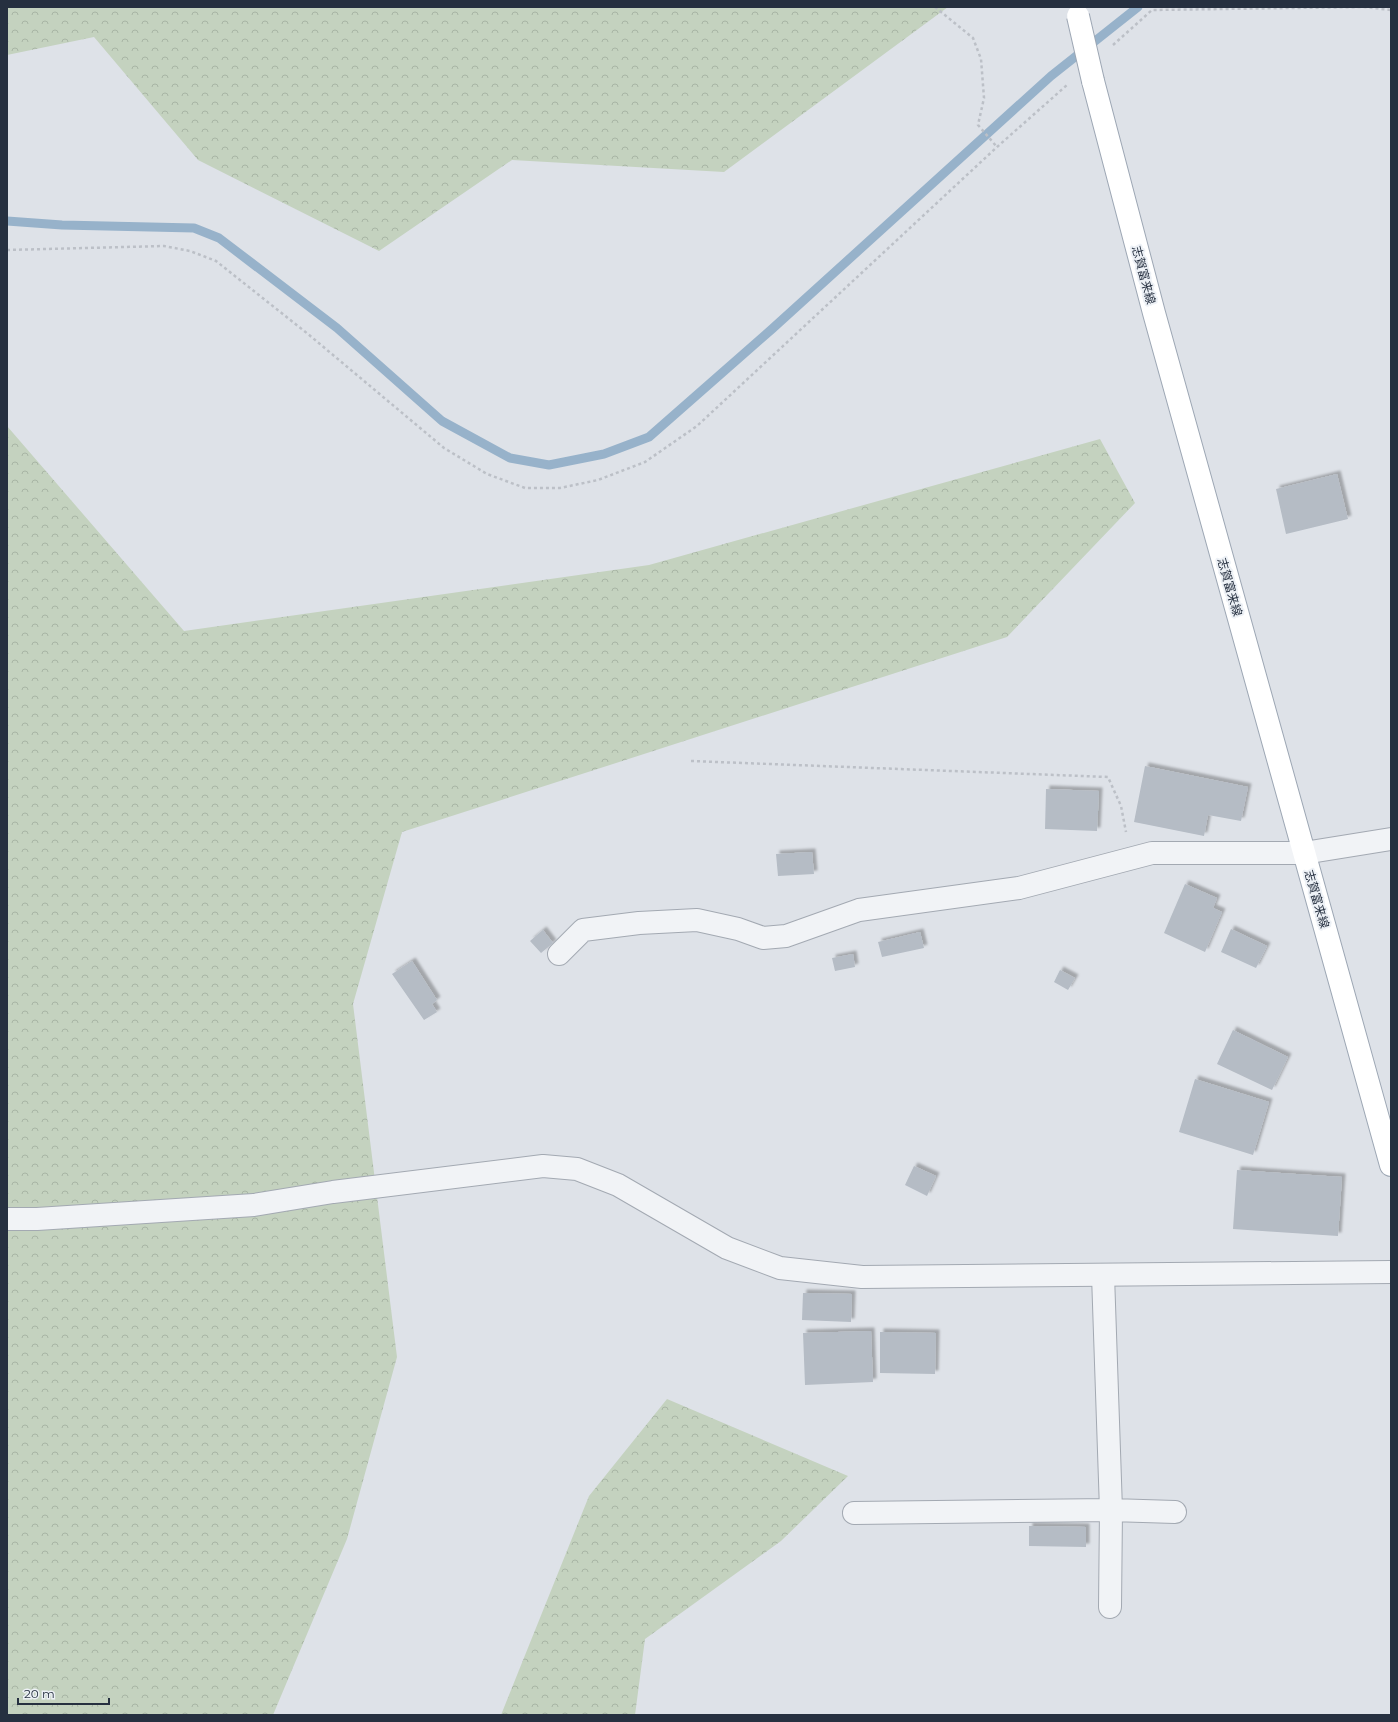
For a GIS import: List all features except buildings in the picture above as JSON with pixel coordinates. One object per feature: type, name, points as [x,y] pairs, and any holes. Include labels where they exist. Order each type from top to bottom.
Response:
[{"type":"main road","name":"志賀富来線","points":[[1077,11],[1093,81],[1154,313],[1391,1165]]},
{"type":"street","points":[[559,954],[583,930],[639,923],[697,920],[738,929],[762,938],[786,936],[859,910],[1019,888],[1152,853],[1304,853],[1391,839]]},
{"type":"street","points":[[7,1219],[37,1220],[254,1205],[333,1192],[543,1166],[577,1169],[618,1186],[727,1248],[780,1268],[862,1277],[1391,1272]]},
{"type":"street","points":[[1103,1275],[1111,1510],[1110,1607]]},
{"type":"street","points":[[854,1514],[1111,1510],[1175,1512]]},
{"type":"path","points":[[935,7],[973,38],[981,59],[984,98],[978,125],[997,147]]},
{"type":"path","points":[[1111,47],[1152,10],[1364,7],[1391,10]]},
{"type":"path","points":[[7,250],[164,246],[190,251],[216,261],[308,334],[444,448],[487,474],[525,488],[560,488],[598,480],[645,462],[697,426],[997,147],[1069,84]]},
{"type":"path","points":[[691,761],[1108,778],[1121,806],[1131,858]]},
{"type":"green space","points":[[7,7],[948,7],[724,172],[512,160],[379,251],[198,160],[94,37],[7,55]]},
{"type":"green space","points":[[7,426],[184,631],[649,565],[1100,439],[1135,503],[1007,637],[402,832],[353,1004],[397,1357],[347,1539],[273,1715],[7,1715]]},
{"type":"green space","points":[[667,1399],[848,1476],[781,1541],[645,1639],[635,1715],[501,1715],[589,1496]]},
{"type":"waterway","points":[[7,221],[62,225],[194,228],[219,238],[337,328],[442,421],[510,458],[549,465],[604,454],[649,437],[772,329],[1051,76],[1138,7]]}]
